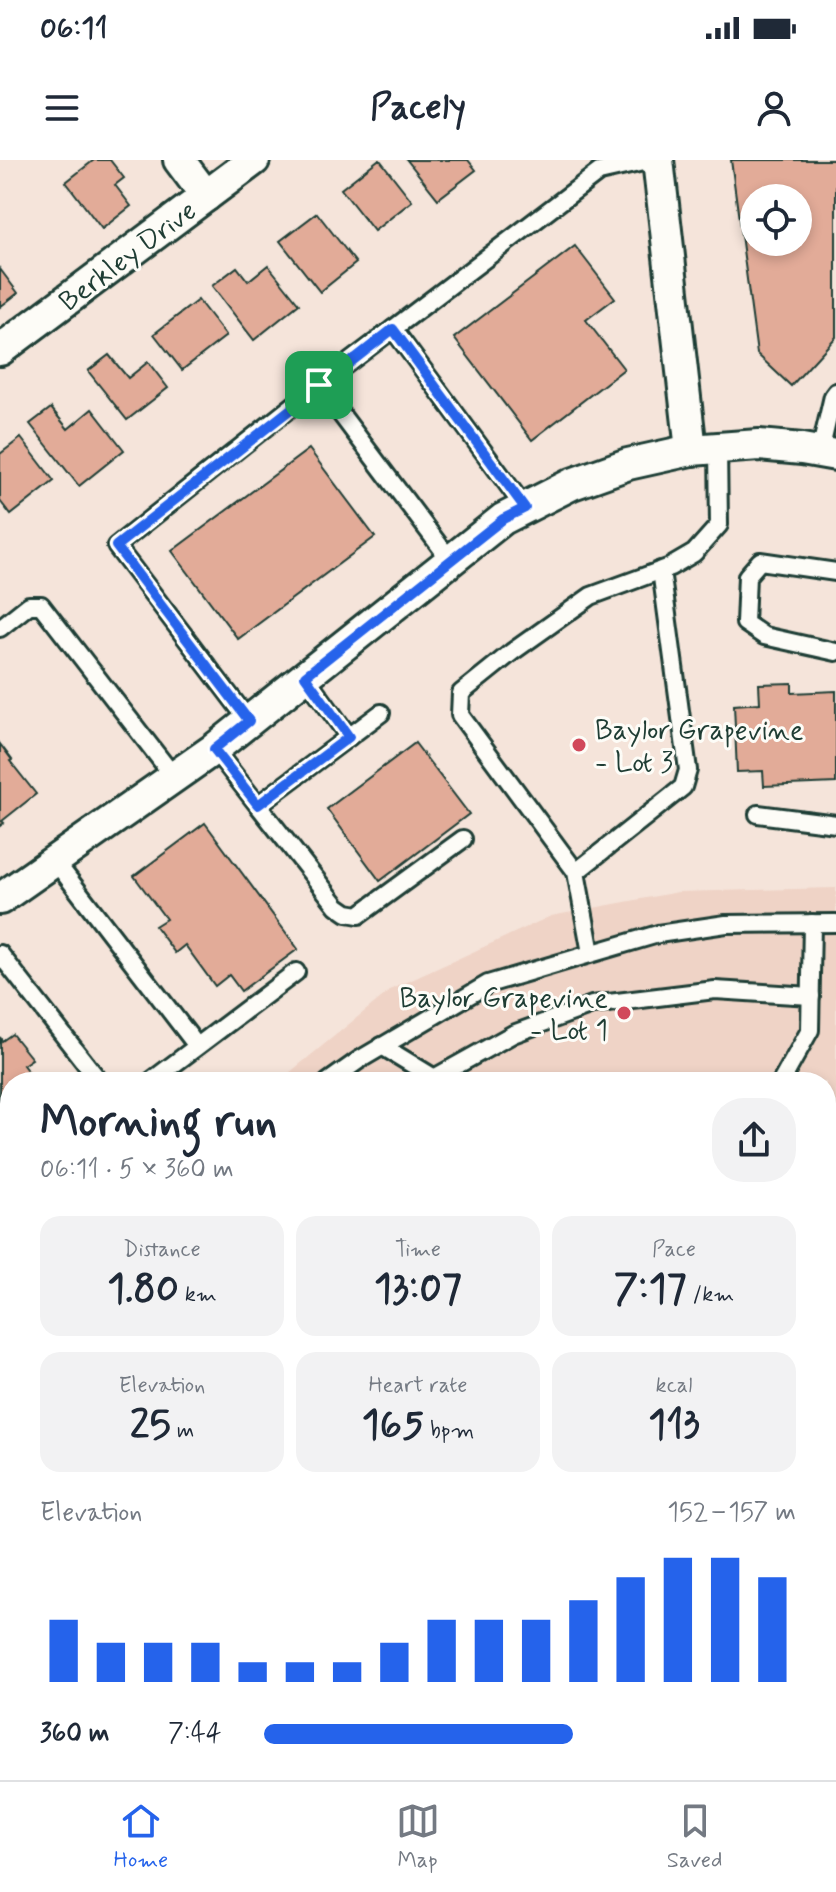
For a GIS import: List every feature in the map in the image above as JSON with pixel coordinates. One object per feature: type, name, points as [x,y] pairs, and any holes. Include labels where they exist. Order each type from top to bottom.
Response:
[{"type":"street","points":[[179,160],[206,196]]},
{"type":"street","name":"Berkley Drive","points":[[0,350],[254,160]]},
{"type":"street","points":[[655,160],[704,449]]},
{"type":"street","points":[[0,899],[214,749],[503,519],[572,484],[614,469],[704,449],[759,445],[828,453]]},
{"type":"lane","points":[[249,721],[116,546],[319,385],[599,172],[655,160]]},
{"type":"lane","points":[[393,329],[525,508]]},
{"type":"lane","points":[[319,385],[451,561]]},
{"type":"lane","points":[[828,453],[833,396],[836,392]]},
{"type":"lane","points":[[591,953],[576,872],[460,715],[461,693],[591,596],[661,570],[694,553],[719,525],[704,449]]},
{"type":"lane","points":[[836,572],[760,561],[747,576],[745,623],[764,636],[836,652]]},
{"type":"lane","points":[[576,872],[683,787],[686,778],[688,770],[661,570]]},
{"type":"lane","points":[[0,628],[29,605],[41,605],[174,777]]},
{"type":"lane","points":[[305,676],[349,737]]},
{"type":"lane","points":[[258,805],[381,713]]},
{"type":"lane","points":[[214,749],[337,906],[347,913],[359,915],[463,839]]},
{"type":"lane","points":[[758,814],[836,824]]},
{"type":"lane","points":[[55,861],[197,1046]]},
{"type":"lane","points":[[787,1072],[810,1030],[812,923]]},
{"type":"lane","points":[[343,1072],[488,984],[658,934],[726,924],[836,923]]},
{"type":"lane","points":[[0,954],[92,1072]]},
{"type":"lane","points":[[163,1072],[296,972]]},
{"type":"lane","points":[[450,1072],[513,1034],[592,1005],[715,990],[811,996]]},
{"type":"lane","points":[[382,1046],[421,1072]]},
{"type":"shaded area","name":"Baylor Grapevine - Lot 1","points":[[836,888],[836,1072],[290,1072],[392,989],[551,916],[678,892]]},
{"type":"building","points":[[94,160],[110,160],[124,178],[115,185],[131,206],[102,229],[66,182]]},
{"type":"building","points":[[378,160],[412,201],[374,231],[341,189]]},
{"type":"building","points":[[407,160],[468,160],[476,170],[438,199]]},
{"type":"building","points":[[731,160],[836,160],[836,337],[791,386],[757,354],[744,256],[812,256],[812,184],[740,184],[740,227]]},
{"type":"building","points":[[317,213],[356,263],[320,292],[280,241]]},
{"type":"building","points":[[575,246],[615,298],[586,320],[624,369],[532,440],[454,338]]},
{"type":"building","points":[[268,265],[299,304],[254,340],[212,286],[237,267],[248,281]]},
{"type":"building","points":[[0,269],[18,293],[0,307]]},
{"type":"building","points":[[198,300],[226,336],[182,370],[154,334]]},
{"type":"building","points":[[109,355],[128,378],[148,362],[168,388],[127,420],[88,371]]},
{"type":"building","points":[[51,408],[68,429],[92,409],[124,450],[79,486],[30,424]]},
{"type":"building","points":[[21,438],[54,481],[11,515],[0,501],[0,454]]},
{"type":"building","points":[[309,449],[375,537],[238,639],[172,551]]},
{"type":"building","points":[[792,683],[792,693],[836,691],[836,783],[764,786],[763,771],[737,772],[734,705],[760,703],[759,684]]},
{"type":"building","points":[[415,743],[469,814],[380,881],[327,809]]},
{"type":"building","points":[[0,744],[36,794],[2,821],[4,823],[0,826]]},
{"type":"building","points":[[205,823],[298,949],[241,991],[229,975],[215,986],[185,945],[175,953],[155,926],[166,919],[134,876]]},
{"type":"building","points":[[12,1034],[32,1059],[23,1065],[28,1072],[0,1072],[0,1037],[2,1041]]},
{"type":"place","name":"Baylor Grapevine - Lot 3","points":[[579,745]]},
{"type":"place","name":"Baylor Grapevine - Lot 1","points":[[624,1013]]},
{"type":"route","points":[[393,329],[525,508],[503,519],[305,676],[349,737],[258,805],[214,749],[249,721],[116,546],[319,385],[393,329]]}]
